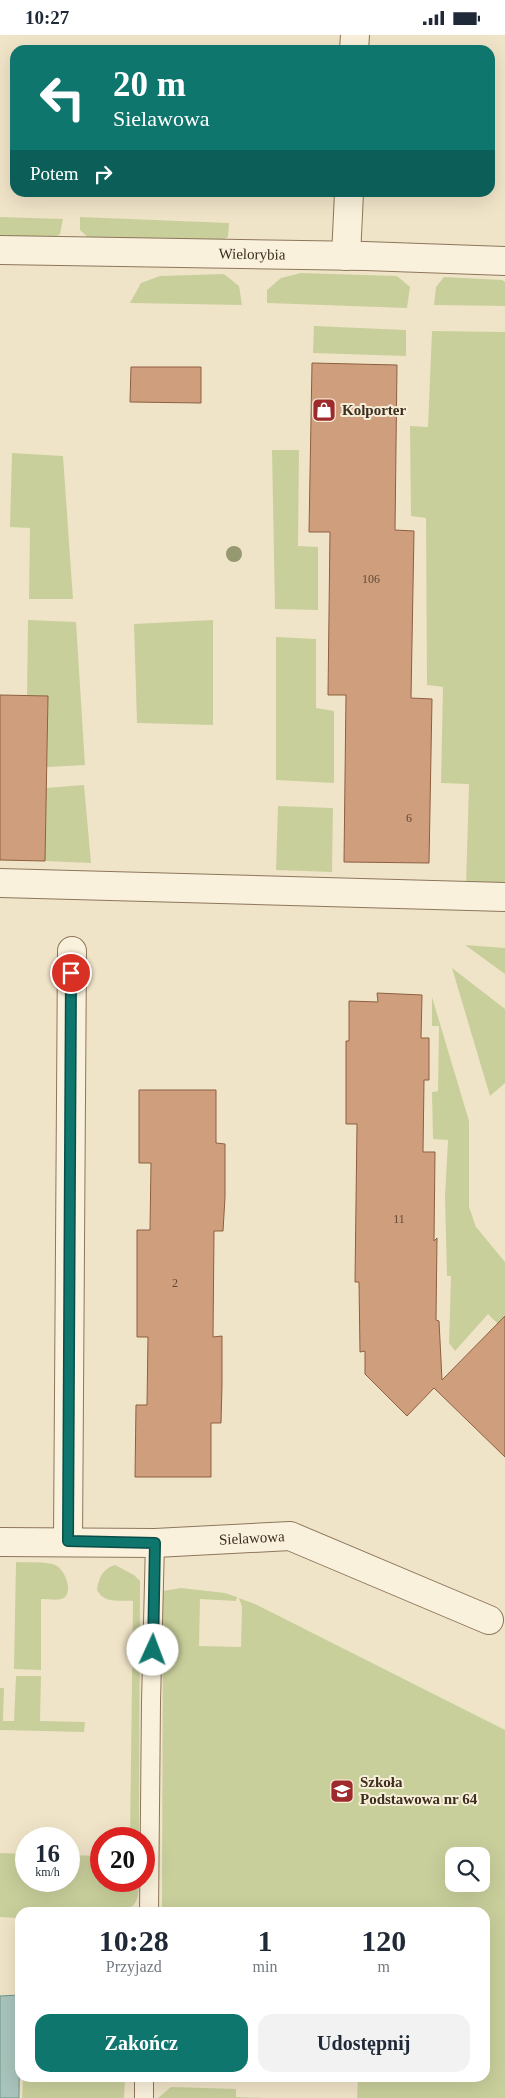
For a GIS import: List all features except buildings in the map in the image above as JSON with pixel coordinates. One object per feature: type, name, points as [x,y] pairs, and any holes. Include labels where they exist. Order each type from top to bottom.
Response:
[{"type":"street","points":[[346,255],[349,197]]},
{"type":"street","name":"Wielorybia","points":[[0,250],[346,255],[505,261]]},
{"type":"street","points":[[0,883],[505,897]]},
{"type":"street","points":[[68,1541],[72,951]]},
{"type":"street","name":"Sielawowa","points":[[0,1542],[155,1543],[290,1536],[489,1620]]},
{"type":"lane","points":[[149,1907],[155,1543]]},
{"type":"lane","points":[[144,2082],[144,2098]]},
{"type":"green space","points":[[0,217],[63,219],[60,234],[47,242],[0,241]]},
{"type":"green space","points":[[80,217],[229,223],[228,237],[214,244],[93,242],[80,230]]},
{"type":"green space","points":[[301,273],[397,276],[410,287],[407,308],[267,303],[267,290],[281,278]]},
{"type":"green space","points":[[224,274],[239,286],[242,305],[130,303],[141,283],[160,276]]},
{"type":"green space","points":[[444,277],[502,280],[505,282],[505,306],[434,305],[436,287]]},
{"type":"green space","points":[[314,326],[406,330],[406,356],[313,353]]},
{"type":"green space","points":[[432,331],[505,332],[505,886],[466,887],[469,784],[441,783],[443,687],[427,685],[426,518],[411,516],[410,426],[428,427]]},
{"type":"green space","points":[[272,450],[299,450],[298,546],[318,547],[318,610],[275,609]]},
{"type":"green space","points":[[12,453],[63,456],[73,599],[29,599],[30,528],[10,527]]},
{"type":"green space","points":[[28,620],[76,622],[85,765],[47,767],[48,696],[27,695]]},
{"type":"green space","points":[[213,620],[213,725],[137,723],[134,624]]},
{"type":"green space","points":[[276,637],[316,639],[316,708],[334,711],[334,783],[276,780]]},
{"type":"green space","points":[[84,785],[91,863],[45,861],[46,788]]},
{"type":"green space","points":[[278,806],[333,808],[332,872],[276,870]]},
{"type":"green space","points":[[465,945],[505,948],[505,974]]},
{"type":"green space","points":[[452,968],[505,1009],[505,1083],[490,1096]]},
{"type":"green space","points":[[432,997],[469,1121],[469,1207],[476,1227],[505,1262],[505,1331],[488,1314],[455,1351],[449,1343],[451,1276],[447,1276],[445,1196],[448,1140],[433,1139],[432,1092],[438,1091],[439,1026],[432,1026]]},
{"type":"green space","points":[[16,1562],[55,1565],[62,1570],[67,1580],[68,1590],[64,1598],[56,1600],[41,1599],[41,1670],[14,1669]]},
{"type":"green space","points":[[115,1565],[134,1575],[140,1581],[139,1827],[130,1827],[133,1601],[108,1599],[97,1590],[102,1575],[111,1566]]},
{"type":"green space","name":"Szkoła Podstawowa nr 64","points":[[181,1588],[225,1593],[237,1597],[236,1601],[200,1599],[199,1646],[241,1647],[242,1607],[239,1598],[257,1605],[505,1730],[505,2098],[357,2098],[358,2082],[490,2082],[490,1907],[162,1907],[163,1591]]},
{"type":"green space","points":[[16,1676],[41,1676],[40,1721],[85,1722],[84,1732],[0,1730],[0,1688],[4,1688],[3,1721],[14,1721]]},
{"type":"green space","points":[[0,1853],[15,1854],[15,1892],[80,1892],[80,1855],[90,1856],[90,1892],[138,1892],[137,1900],[130,1907],[15,1907],[15,1918],[0,1917]]},
{"type":"green space","points":[[23,2082],[125,2082],[124,2098],[22,2098]]},
{"type":"green space","points":[[171,2087],[236,2089],[236,2097],[265,2098],[158,2098]]},
{"type":"water","points":[[15,1995],[15,2082],[19,2082],[19,2098],[0,2098],[0,1996]]},
{"type":"place","name":"Kolporter","points":[[324,410]]},
{"type":"place","name":"Szkoła Podstawowa nr 64","points":[[342,1791]]},
{"type":"route","points":[[71,973],[68,1541],[155,1543],[153,1650]]}]
